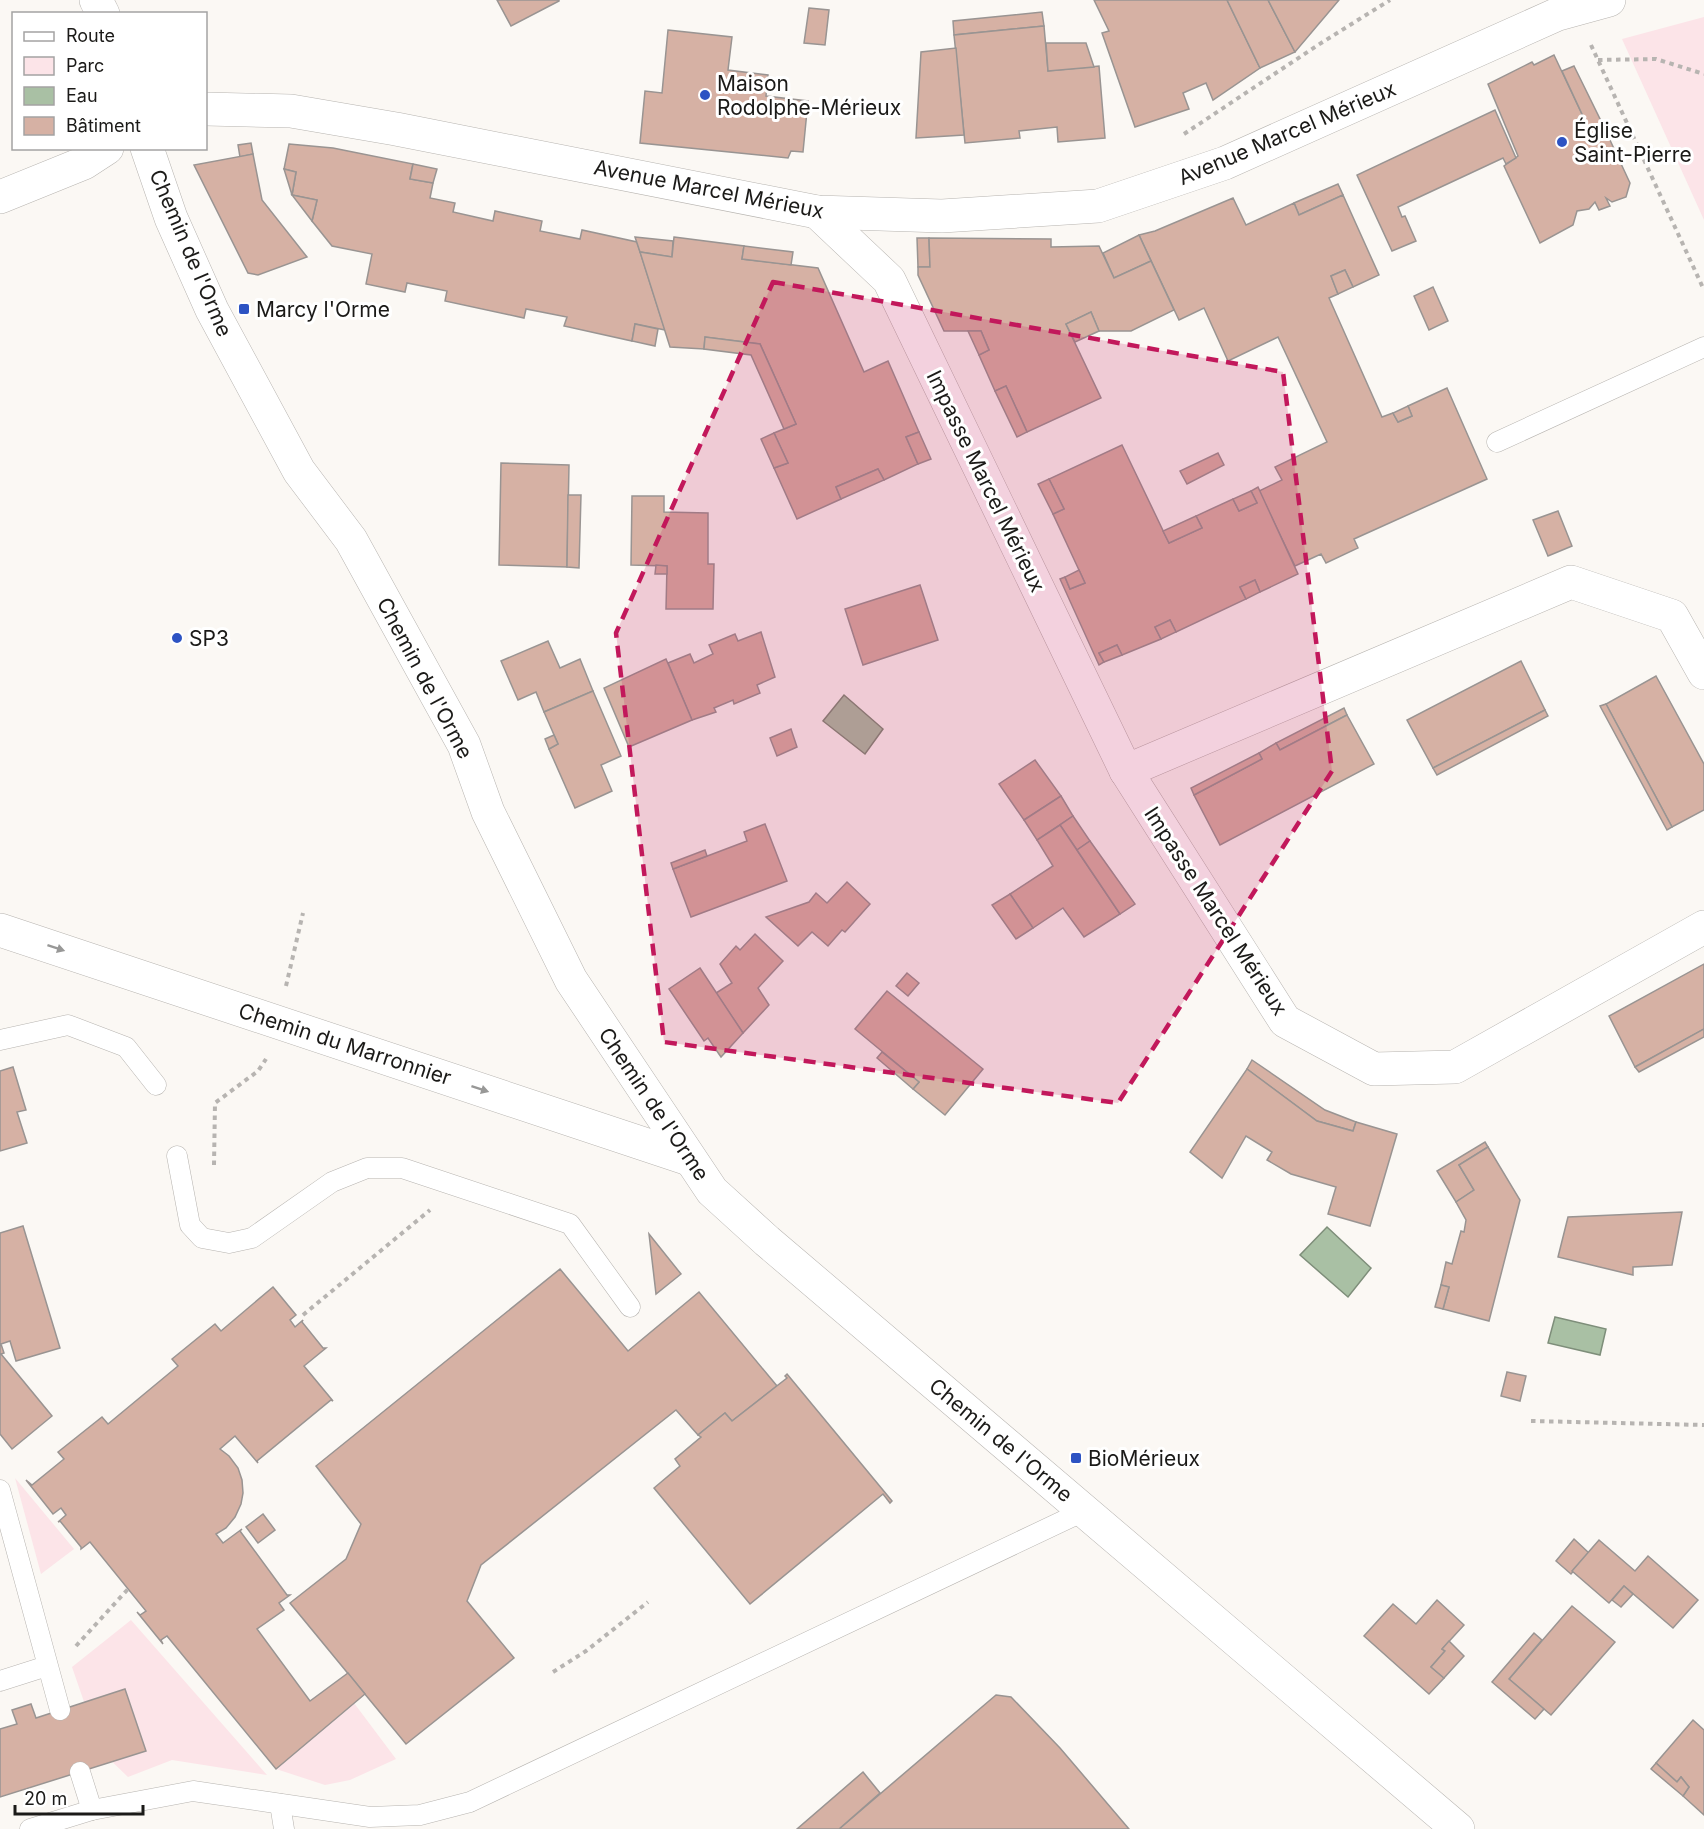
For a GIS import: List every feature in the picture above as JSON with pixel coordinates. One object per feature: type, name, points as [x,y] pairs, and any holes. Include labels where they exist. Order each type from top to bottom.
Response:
[{"type":"street","name":"Avenue Marcel Mérieux","points":[[207,109],[291,111],[408,131],[817,212],[942,216],[1098,206],[1225,163],[1558,14],[1609,0]]},
{"type":"street","points":[[0,197],[84,163],[104,150]]},
{"type":"street","name":"Chemin de l'Orme","points":[[148,150],[171,218],[212,310],[299,471],[351,540],[464,746],[488,812],[571,980],[712,1191],[767,1241],[1458,1829]]},
{"type":"street","name":"Impasse Marcel Mérieux","points":[[817,212],[889,280],[1126,771],[1285,1021],[1374,1069],[1455,1067],[1704,927]]},
{"type":"street","points":[[1126,771],[1571,582],[1672,616],[1704,674]]},
{"type":"street","name":"Chemin du Marronnier","points":[[0,930],[689,1159]]},
{"type":"lane","points":[[1497,442],[1704,347]]},
{"type":"lane","points":[[0,1040],[68,1025],[126,1047],[156,1085]]},
{"type":"lane","points":[[177,1156],[190,1226],[202,1238],[229,1243],[252,1238],[332,1182],[368,1168],[402,1168],[570,1224],[630,1307]]},
{"type":"lane","points":[[0,1490],[60,1710]]},
{"type":"lane","points":[[30,1829],[92,1810],[194,1791],[370,1817],[420,1815],[470,1802],[1084,1511]]},
{"type":"lane","points":[[0,1681],[49,1671]]},
{"type":"lane","points":[[80,1772],[92,1810]]},
{"type":"lane","points":[[280,1804],[284,1829]]},
{"type":"path","points":[[1181,135],[1390,0]]},
{"type":"path","points":[[1575,9],[1704,290]]},
{"type":"path","points":[[1598,60],[1656,59],[1704,75]]},
{"type":"path","points":[[214,1169],[215,1103],[258,1071],[268,1056],[303,913]]},
{"type":"path","points":[[303,1315],[458,1186]]},
{"type":"path","points":[[1531,1421],[1704,1425]]},
{"type":"path","points":[[49,1671],[128,1589]]},
{"type":"path","points":[[553,1672],[586,1651],[648,1602]]},
{"type":"highlighted area","points":[[773,282],[1283,372],[1332,771],[1118,1103],[664,1042],[616,633]]},
{"type":"green space","points":[[1704,17],[1704,220],[1622,39]]},
{"type":"green space","points":[[15,1478],[74,1549],[41,1574]]},
{"type":"green space","points":[[131,1620],[267,1775],[172,1760],[128,1777],[101,1751],[72,1667]]},
{"type":"green space","points":[[354,1703],[396,1759],[350,1780],[325,1785],[276,1769]]},
{"type":"water","points":[[844,695],[883,729],[865,754],[823,721]]},
{"type":"water","points":[[1327,1227],[1371,1268],[1348,1297],[1300,1255]]},
{"type":"water","points":[[1555,1317],[1606,1329],[1600,1355],[1548,1343]]},
{"type":"building","points":[[497,0],[559,0],[559,1],[511,26]]},
{"type":"building","points":[[1094,0],[1227,0],[1260,68],[1213,100],[1206,83],[1183,93],[1189,109],[1135,127],[1102,33],[1109,31]]},
{"type":"building","points":[[1227,0],[1268,0],[1295,52],[1260,68]]},
{"type":"building","points":[[1268,0],[1339,0],[1295,52]]},
{"type":"building","points":[[809,8],[829,10],[825,45],[804,43]]},
{"type":"building","points":[[1042,12],[1044,26],[954,35],[953,21]]},
{"type":"building","points":[[1044,26],[1048,71],[1099,66],[1105,138],[1058,142],[1057,127],[1019,131],[1020,138],[965,143],[954,35]]},
{"type":"building","name":"Maison Rodolphe-Mérieux","points":[[668,30],[732,37],[728,70],[768,75],[766,96],[808,101],[803,152],[791,151],[788,158],[640,143],[645,91],[662,93]]},
{"type":"building","points":[[1046,43],[1086,43],[1094,67],[1048,71]]},
{"type":"building","points":[[956,48],[964,135],[916,138],[921,52]]},
{"type":"building","name":"Église Saint-Pierre","points":[[1554,55],[1589,129],[1602,123],[1630,183],[1626,197],[1612,202],[1606,198],[1610,206],[1599,210],[1595,202],[1589,209],[1577,211],[1573,225],[1540,243],[1504,166],[1518,156],[1488,84],[1532,62],[1534,65]]},
{"type":"building","points":[[1574,66],[1602,123],[1589,129],[1562,71]]},
{"type":"building","points":[[1495,110],[1516,158],[1506,164],[1503,158],[1398,207],[1402,217],[1405,216],[1416,241],[1392,251],[1357,175]]},
{"type":"building","points":[[251,143],[253,154],[240,157],[238,145]]},
{"type":"building","points":[[289,144],[333,148],[413,164],[410,179],[433,183],[430,198],[455,203],[453,212],[493,221],[495,211],[542,221],[540,231],[580,239],[582,230],[637,242],[665,330],[635,324],[632,341],[564,326],[567,317],[526,309],[524,318],[445,301],[447,291],[407,283],[405,292],[366,284],[372,254],[332,246],[312,221],[317,200],[292,195],[296,172],[284,169]]},
{"type":"building","points":[[253,154],[262,200],[307,257],[258,275],[248,273],[194,165]]},
{"type":"building","points":[[413,164],[437,169],[433,183],[410,179]]},
{"type":"building","points":[[284,169],[296,172],[292,195]]},
{"type":"building","points":[[1338,184],[1343,195],[1299,215],[1294,203]]},
{"type":"building","points":[[292,195],[317,200],[312,221]]},
{"type":"building","points":[[1343,195],[1379,275],[1353,287],[1345,270],[1331,276],[1338,294],[1329,298],[1382,417],[1393,413],[1398,422],[1412,416],[1408,406],[1447,388],[1487,479],[1354,539],[1358,548],[1326,563],[1321,554],[1295,566],[1259,491],[1282,480],[1275,467],[1327,442],[1278,337],[1228,361],[1204,308],[1179,320],[1139,235],[1155,231],[1233,198],[1246,225],[1294,203],[1299,215]]},
{"type":"building","points":[[1139,235],[1151,261],[1114,278],[1103,253]]},
{"type":"building","points":[[635,237],[673,241],[672,257],[640,252]]},
{"type":"building","points":[[674,237],[744,246],[742,259],[818,268],[864,372],[888,361],[919,432],[906,437],[918,464],[884,480],[878,469],[836,487],[841,499],[797,519],[774,468],[788,463],[774,433],[796,424],[760,344],[705,337],[704,349],[670,347],[640,252],[672,257]]},
{"type":"building","points":[[917,238],[929,238],[930,267],[918,267]]},
{"type":"building","points":[[929,238],[1051,239],[1051,247],[1099,246],[1114,278],[1151,261],[1174,310],[1131,331],[1099,331],[1091,312],[1066,324],[1101,398],[1027,432],[1006,386],[995,391],[979,355],[989,350],[981,331],[944,331],[918,275],[918,267],[930,267]]},
{"type":"building","points":[[744,246],[793,252],[791,265],[742,259]]},
{"type":"building","points":[[1345,270],[1353,287],[1338,294],[1331,276]]},
{"type":"building","points":[[1433,287],[1448,321],[1429,330],[1414,296]]},
{"type":"building","points":[[1091,312],[1099,331],[1075,342],[1066,324]]},
{"type":"building","points":[[635,324],[658,329],[655,346],[632,341]]},
{"type":"building","points":[[968,331],[981,331],[989,350],[979,355]]},
{"type":"building","points":[[705,337],[760,344],[796,424],[784,429],[751,355],[704,349]]},
{"type":"building","points":[[1006,386],[1027,432],[1017,437],[995,391]]},
{"type":"building","points":[[1408,406],[1412,416],[1398,422],[1393,413]]},
{"type":"building","points":[[919,432],[931,459],[918,464],[906,437]]},
{"type":"building","points":[[774,433],[788,463],[774,468],[761,439]]},
{"type":"building","points":[[1122,445],[1169,543],[1202,528],[1196,516],[1233,499],[1239,511],[1257,503],[1251,491],[1258,487],[1298,574],[1260,592],[1255,580],[1240,587],[1246,599],[1176,632],[1170,620],[1155,627],[1161,639],[1122,655],[1117,645],[1099,653],[1104,662],[1099,665],[1060,579],[1065,577],[1070,589],[1085,583],[1053,514],[1064,509],[1049,479]]},
{"type":"building","points":[[1218,453],[1224,465],[1187,484],[1180,471]]},
{"type":"building","points":[[501,463],[569,465],[567,567],[499,565]]},
{"type":"building","points":[[878,469],[884,480],[841,499],[836,487]]},
{"type":"building","points":[[1049,479],[1064,509],[1053,514],[1038,484]]},
{"type":"building","points":[[1251,491],[1257,503],[1239,511],[1233,499]]},
{"type":"building","points":[[568,495],[581,495],[579,568],[567,567]]},
{"type":"building","points":[[632,496],[664,496],[664,512],[708,513],[708,564],[714,564],[713,609],[666,609],[667,566],[631,565]]},
{"type":"building","points":[[1558,511],[1572,546],[1548,556],[1533,520]]},
{"type":"building","points":[[1196,516],[1202,528],[1169,543],[1163,531]]},
{"type":"building","points":[[656,565],[667,566],[667,574],[655,574]]},
{"type":"building","points":[[1079,570],[1085,583],[1070,589],[1065,577]]},
{"type":"building","points":[[1255,580],[1260,592],[1246,599],[1240,587]]},
{"type":"building","points":[[920,585],[938,640],[863,665],[845,609]]},
{"type":"building","points":[[1170,620],[1176,632],[1161,639],[1155,627]]},
{"type":"building","points":[[761,632],[775,677],[757,685],[760,693],[734,704],[733,700],[714,708],[716,712],[692,720],[668,663],[690,654],[694,663],[713,654],[709,645],[735,634],[738,641]]},
{"type":"building","points":[[548,641],[560,668],[580,659],[593,691],[544,712],[536,692],[518,700],[501,661]]},
{"type":"building","points":[[1117,645],[1122,655],[1104,662],[1099,653]]},
{"type":"building","points":[[666,659],[692,720],[629,747],[604,688]]},
{"type":"building","points":[[1521,661],[1545,710],[1433,768],[1407,720]]},
{"type":"building","points":[[1656,676],[1704,764],[1704,810],[1672,827],[1606,704]]},
{"type":"building","points":[[593,691],[621,756],[601,765],[612,791],[575,808],[549,749],[558,744],[544,712]]},
{"type":"building","points":[[1606,704],[1672,827],[1667,830],[1600,706]]},
{"type":"building","points":[[1344,708],[1347,715],[1280,750],[1276,743]]},
{"type":"building","points":[[1545,710],[1548,716],[1437,775],[1433,768]]},
{"type":"building","points":[[1347,715],[1374,764],[1220,845],[1194,795],[1262,759],[1259,753],[1276,743],[1280,750]]},
{"type":"building","points":[[791,729],[797,747],[777,756],[770,738]]},
{"type":"building","points":[[554,735],[558,744],[549,749],[545,739]]},
{"type":"building","points":[[1259,753],[1262,759],[1194,795],[1191,788]]},
{"type":"building","points":[[1035,760],[1061,796],[1024,820],[999,784]]},
{"type":"building","points":[[1061,796],[1073,816],[1037,840],[1024,820]]},
{"type":"building","points":[[1073,816],[1090,841],[1077,850],[1060,825]]},
{"type":"building","points":[[765,824],[787,881],[691,917],[673,869],[747,841],[744,832]]},
{"type":"building","points":[[1060,825],[1120,914],[1084,937],[1063,908],[1033,928],[1010,894],[1053,866],[1037,840]]},
{"type":"building","points":[[1090,841],[1135,904],[1120,914],[1077,850]]},
{"type":"building","points":[[705,850],[707,856],[673,869],[671,863]]},
{"type":"building","points":[[847,882],[870,904],[845,932],[842,930],[828,946],[812,932],[798,946],[766,917],[809,902],[816,893],[827,903]]},
{"type":"building","points":[[1010,894],[1033,928],[1016,939],[992,905]]},
{"type":"building","points":[[755,934],[783,961],[758,988],[769,1005],[743,1033],[716,993],[732,983],[720,964],[736,946],[740,950]]},
{"type":"building","points":[[1704,964],[1704,1029],[1635,1067],[1609,1016]]},
{"type":"building","points":[[700,968],[743,1033],[721,1057],[708,1038],[704,1041],[669,989]]},
{"type":"building","points":[[907,973],[919,983],[908,996],[896,986]]},
{"type":"building","points":[[887,991],[983,1069],[945,1115],[913,1089],[919,1082],[855,1029]]},
{"type":"building","points":[[1704,1029],[1704,1037],[1639,1072],[1635,1067]]},
{"type":"building","points":[[882,1052],[919,1082],[913,1089],[877,1058]]},
{"type":"building","points":[[1252,1060],[1325,1110],[1356,1122],[1353,1131],[1317,1121],[1247,1069]]},
{"type":"building","points":[[13,1067],[26,1110],[17,1112],[27,1143],[0,1151],[0,1071]]},
{"type":"building","points":[[1247,1069],[1317,1121],[1353,1131],[1356,1122],[1397,1134],[1370,1226],[1328,1214],[1336,1187],[1291,1174],[1267,1160],[1272,1152],[1246,1136],[1222,1178],[1190,1152]]},
{"type":"building","points":[[1485,1142],[1488,1147],[1459,1165],[1474,1190],[1456,1202],[1437,1171]]},
{"type":"building","points":[[1488,1147],[1520,1200],[1489,1321],[1443,1309],[1449,1287],[1441,1285],[1446,1262],[1452,1264],[1461,1231],[1464,1232],[1466,1220],[1456,1202],[1474,1190],[1459,1165]]},
{"type":"building","points":[[1682,1212],[1672,1265],[1633,1267],[1633,1275],[1558,1257],[1568,1217]]},
{"type":"building","points":[[23,1226],[60,1348],[16,1361],[10,1341],[1,1344],[4,1353],[1,1354],[52,1416],[12,1449],[0,1434],[0,1233]]},
{"type":"building","points":[[649,1234],[681,1274],[656,1294]]},
{"type":"building","points":[[560,1269],[628,1351],[699,1292],[777,1386],[732,1421],[725,1413],[698,1435],[676,1410],[481,1565],[467,1601],[514,1658],[406,1744],[290,1603],[346,1559],[361,1524],[316,1466]]},
{"type":"building","points":[[1441,1285],[1449,1287],[1443,1309],[1435,1307]]},
{"type":"building","points":[[273,1287],[296,1315],[290,1320],[295,1327],[303,1320],[302,1322],[323,1348],[326,1348],[304,1366],[333,1401],[331,1400],[257,1461],[258,1463],[235,1436],[220,1449],[238,1468],[243,1493],[235,1517],[226,1528],[216,1534],[223,1543],[242,1529],[240,1531],[287,1595],[290,1595],[279,1603],[284,1610],[257,1629],[310,1701],[348,1673],[365,1694],[276,1769],[167,1636],[161,1640],[163,1644],[137,1612],[140,1615],[146,1611],[90,1542],[81,1549],[60,1521],[58,1522],[66,1515],[61,1508],[53,1514],[26,1480],[32,1485],[64,1459],[58,1452],[102,1417],[108,1424],[178,1366],[172,1359],[215,1324],[221,1331]]},
{"type":"building","points":[[1507,1372],[1526,1376],[1520,1401],[1501,1396]]},
{"type":"building","points":[[787,1374],[892,1501],[890,1503],[883,1494],[750,1604],[654,1488],[680,1466],[675,1459],[701,1437],[698,1435],[725,1413],[732,1421],[787,1378],[785,1376]]},
{"type":"building","points":[[263,1514],[275,1530],[258,1543],[246,1527]]},
{"type":"building","points":[[1574,1539],[1589,1553],[1571,1574],[1556,1561]]},
{"type":"building","points":[[1599,1540],[1635,1571],[1648,1556],[1698,1600],[1673,1628],[1624,1586],[1609,1603],[1572,1571]]},
{"type":"building","points":[[1624,1586],[1633,1594],[1621,1607],[1612,1600]]},
{"type":"building","points":[[1437,1600],[1464,1625],[1442,1649],[1445,1651],[1431,1667],[1444,1678],[1429,1694],[1364,1636],[1393,1604],[1416,1624]]},
{"type":"building","points":[[1572,1606],[1615,1642],[1551,1715],[1509,1679]]},
{"type":"building","points":[[1534,1633],[1542,1640],[1509,1679],[1544,1709],[1535,1719],[1492,1682]]},
{"type":"building","points":[[1449,1641],[1464,1656],[1444,1678],[1431,1667],[1445,1651],[1442,1649]]},
{"type":"building","points":[[125,1689],[146,1751],[0,1797],[0,1729],[17,1724],[12,1710],[31,1704],[36,1718]]},
{"type":"building","points":[[996,1695],[1011,1697],[1060,1748],[1129,1829],[839,1829]]},
{"type":"building","points":[[1693,1720],[1704,1730],[1704,1815],[1683,1796],[1689,1787],[1681,1777],[1677,1782],[1656,1763]]},
{"type":"building","points":[[1656,1763],[1677,1782],[1681,1777],[1689,1787],[1683,1796],[1651,1769]]},
{"type":"building","points":[[863,1772],[880,1793],[839,1829],[797,1829]]},
{"type":"place","name":"Maison Rodolphe-Mérieux","points":[[705,95]]},
{"type":"place","name":"Église Saint-Pierre","points":[[1562,142]]},
{"type":"place","name":"Marcy l'Orme","points":[[244,309]]},
{"type":"place","name":"SP3","points":[[177,638]]},
{"type":"place","name":"BioMérieux","points":[[1076,1458]]}]
